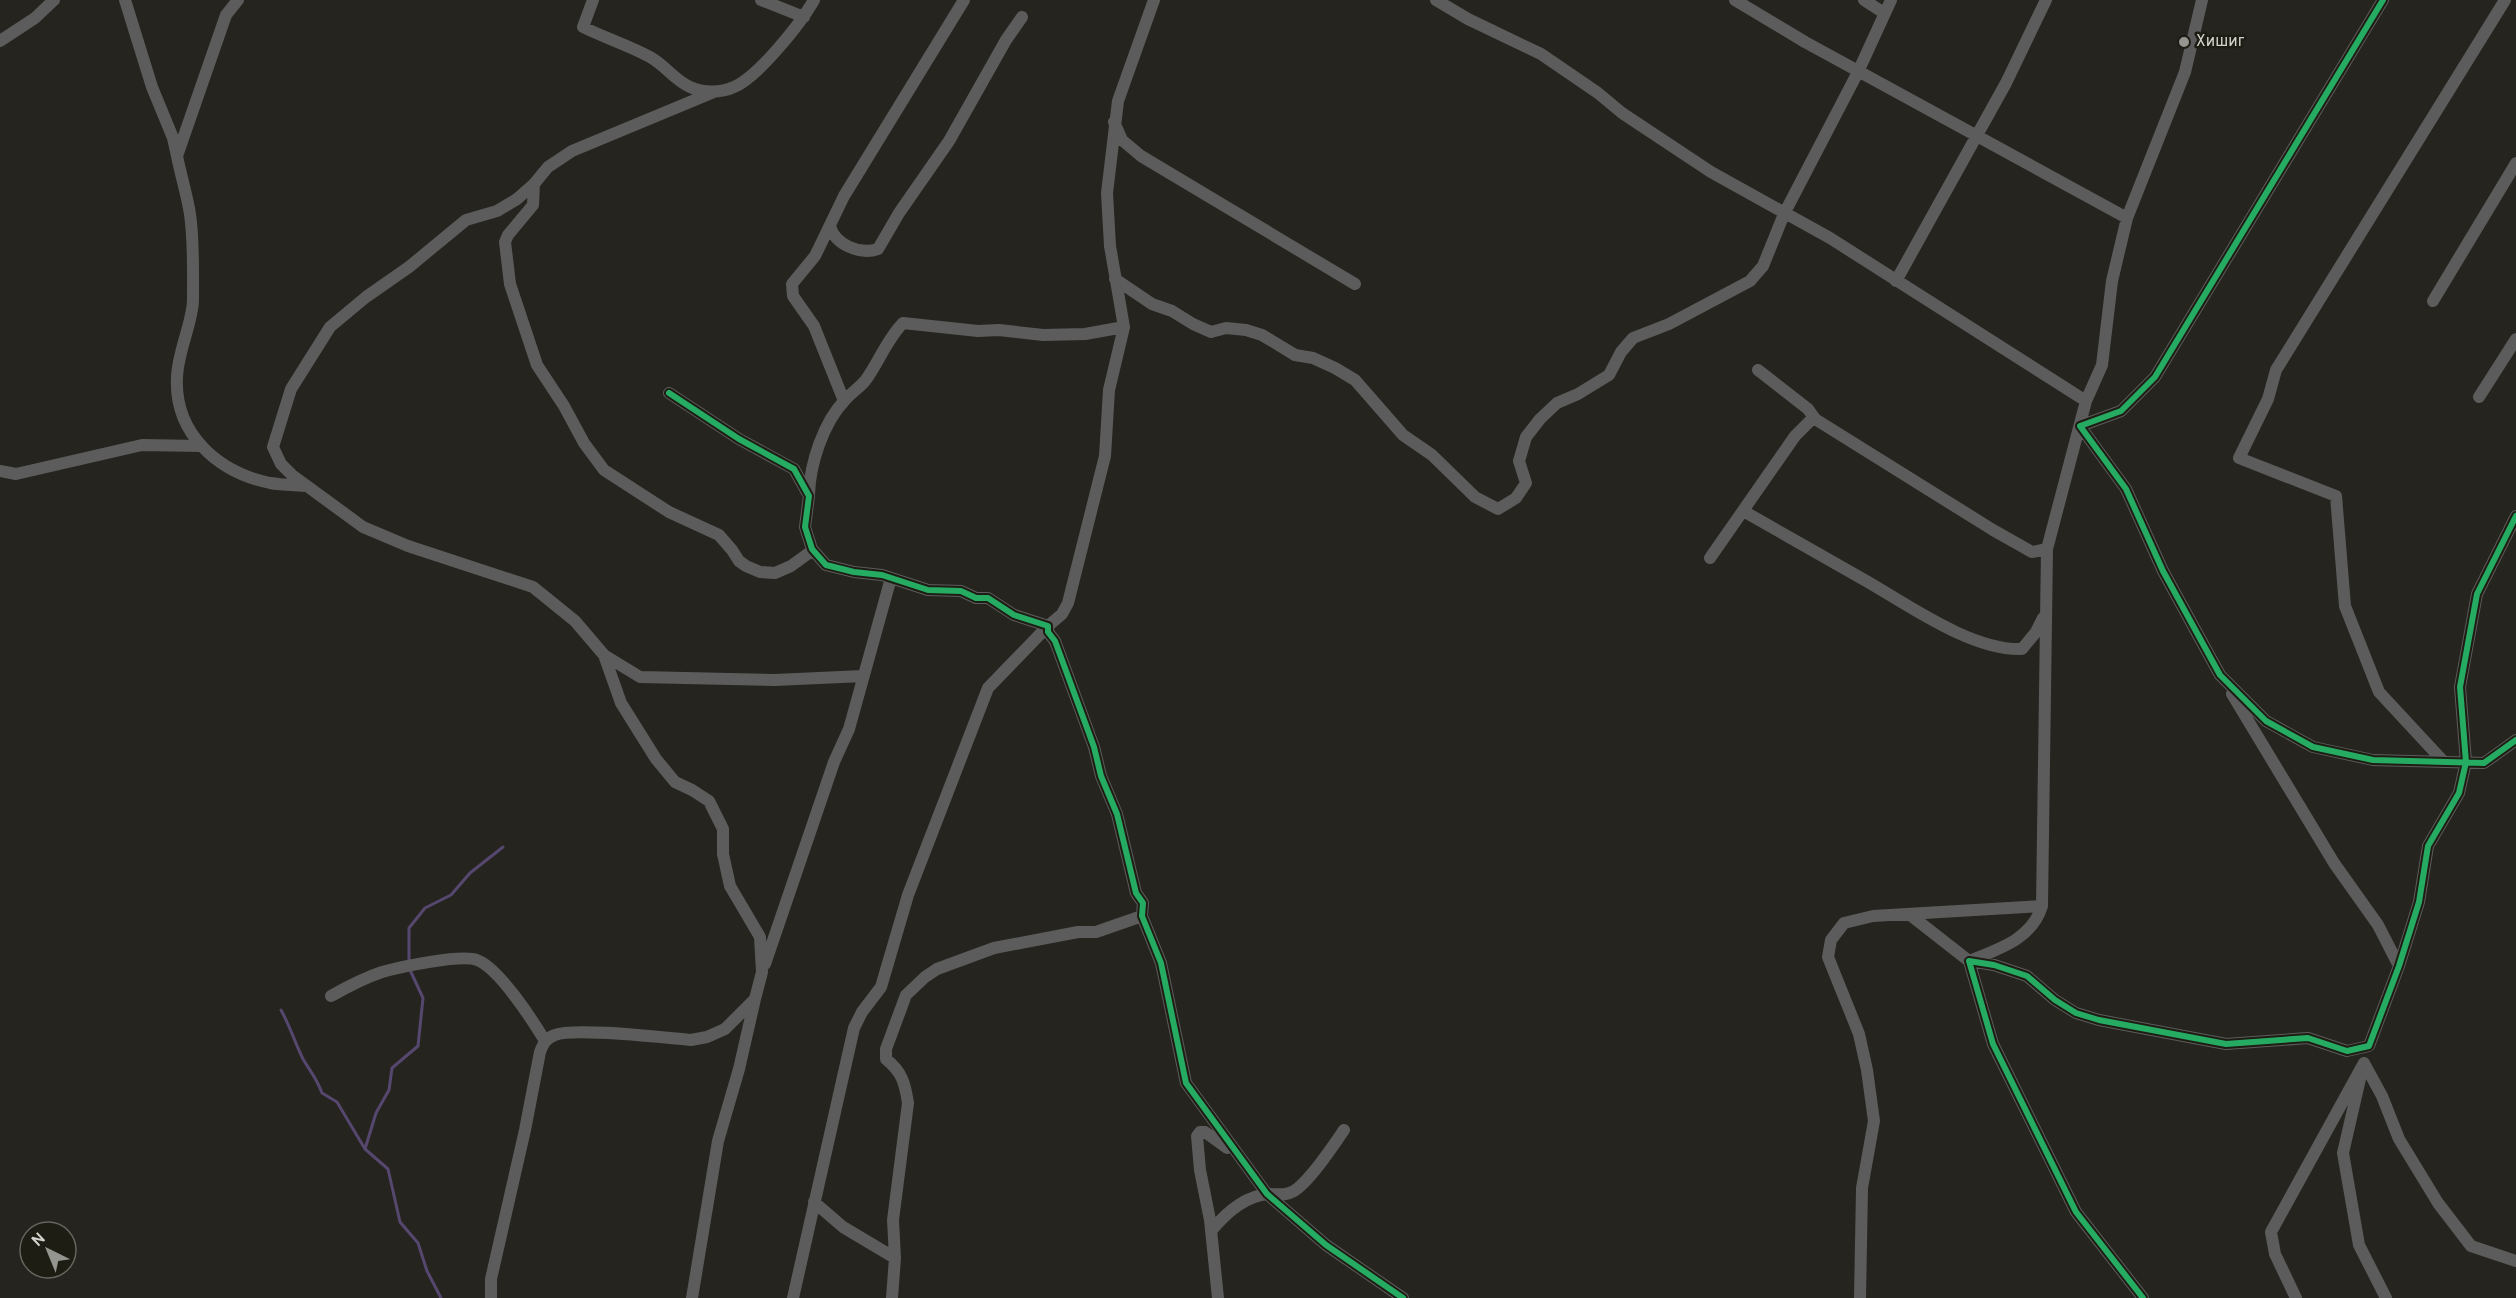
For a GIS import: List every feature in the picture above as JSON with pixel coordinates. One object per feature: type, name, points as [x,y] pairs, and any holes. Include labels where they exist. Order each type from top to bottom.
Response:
[{"type":"street","points":[[0,41],[34,18],[54,0]]},
{"type":"street","points":[[124,0],[152,87],[173,138],[190,215],[193,304],[180,352],[177,378],[178,401],[184,423],[201,446],[225,466],[270,483],[309,486]]},
{"type":"street","points":[[177,156],[226,15],[238,0]]},
{"type":"street","points":[[593,0],[583,27],[649,56],[689,87],[714,92]]},
{"type":"street","points":[[761,0],[804,17]]},
{"type":"street","points":[[814,0],[804,17],[747,80],[729,90],[714,92],[555,160],[518,199],[497,211],[466,220],[409,267],[366,297],[330,327],[291,389],[273,447],[281,464],[292,475],[363,527],[408,546],[533,587],[575,621],[604,655],[640,677],[775,680],[863,676]]},
{"type":"street","points":[[844,401],[814,326],[793,296],[792,284],[815,256],[834,214],[867,156],[964,0]]},
{"type":"street","points":[[793,1298],[854,1028],[862,1012],[881,987],[908,895],[983,698],[988,688],[1062,614],[1068,603],[1105,456],[1109,390],[1124,327],[1115,279],[1107,193],[1114,121],[1118,100],[1154,0]]},
{"type":"street","points":[[1436,0],[1468,19],[1541,54],[1599,93],[1622,113],[1711,172],[1830,238],[2086,402]]},
{"type":"street","points":[[1735,0],[1858,72],[2127,218]]},
{"type":"street","points":[[1864,0],[1884,13]]},
{"type":"street","points":[[1115,279],[1152,304],[1172,311],[1192,324],[1211,332],[1226,328],[1246,330],[1262,335],[1295,355],[1313,358],[1335,368],[1355,381],[1403,435],[1432,455],[1475,497],[1498,509],[1516,498],[1526,483],[1519,461],[1526,437],[1540,419],[1557,404],[1609,375],[1621,352],[1632,338],[1669,324],[1750,281],[1763,266],[1784,214],[1858,72],[1891,0]]},
{"type":"street","points":[[1896,281],[1974,136],[2006,83],[2046,0]]},
{"type":"street","points":[[1969,961],[1996,950],[2025,934],[2038,918],[2042,906],[2047,549],[2086,402],[2102,365],[2112,280],[2127,218],[2185,72],[2202,0]]},
{"type":"street","points":[[2080,426],[2121,411],[2155,377],[2383,0]]},
{"type":"street","points":[[2444,762],[2379,693],[2345,606],[2336,496],[2239,458],[2268,399],[2276,370],[2505,0]]},
{"type":"street","points":[[830,226],[832,234],[854,249],[870,252],[878,249],[899,213],[950,141],[1006,40],[1022,17]]},
{"type":"street","points":[[1114,121],[1122,140],[1141,156],[1355,284]]},
{"type":"street","points":[[2433,301],[2516,163]]},
{"type":"street","points":[[534,184],[533,205],[508,235],[505,242],[510,284],[537,365],[604,470],[669,512],[719,536],[739,561],[760,572],[775,573],[791,566],[813,550]]},
{"type":"street","points":[[1048,626],[1014,615],[988,598],[976,598],[961,591],[928,590],[891,578],[826,566],[813,550],[805,527],[810,480],[819,442],[844,401],[865,381],[895,330],[903,323],[978,332],[999,330],[1043,335],[1084,334],[1124,327]]},
{"type":"street","points":[[2479,397],[2516,339]]},
{"type":"street","points":[[1758,370],[1808,409],[1814,417],[2002,536],[2032,552],[2047,549]]},
{"type":"street","points":[[669,393],[739,439],[794,469],[809,496]]},
{"type":"street","points":[[1710,558],[1795,436],[1814,417]]},
{"type":"street","points":[[2080,426],[2126,489],[2163,571],[2220,675],[2334,863],[2378,925],[2399,966]]},
{"type":"street","points":[[0,471],[16,474],[142,445],[201,446]]},
{"type":"street","points":[[1744,512],[1930,618],[1970,637],[2006,650],[2022,649],[2036,632],[2045,614]]},
{"type":"street","points":[[2386,1298],[2359,1245],[2343,1154],[2369,1046],[2399,966],[2419,902],[2428,846],[2459,793],[2466,762],[2460,687],[2477,594],[2516,516]]},
{"type":"street","points":[[692,1298],[718,1140],[739,1069],[762,972],[834,762],[849,729],[891,578]]},
{"type":"street","points":[[1048,626],[1048,632],[1055,641],[1088,730],[1101,776],[1116,814],[1136,893],[1143,903],[1142,916],[1161,963],[1186,1083],[1267,1194],[1326,1245],[1403,1298]]},
{"type":"street","points":[[604,655],[621,703],[656,759],[675,782],[709,801],[723,829],[723,854],[730,886],[760,937],[762,972]]},
{"type":"street","points":[[2220,675],[2266,720],[2313,747],[2373,760],[2484,763],[2516,740]]},
{"type":"street","points":[[1860,1298],[1862,1188],[1874,1121],[1868,1070],[1859,1034],[1828,957],[1831,940],[1844,923],[1872,916],[2042,906]]},
{"type":"street","points":[[1909,914],[1969,961],[1994,965],[2027,976],[2076,1013],[2099,1020],[2226,1044],[2308,1038],[2347,1050],[2369,1046]]},
{"type":"street","points":[[892,1298],[895,1258],[893,1220],[908,1103],[906,1087],[902,1082],[899,1069],[886,1059],[886,1049],[906,995],[925,976],[937,969],[957,963],[973,953],[1062,934],[1096,932],[1142,916]]},
{"type":"street","points":[[331,996],[383,972],[464,957],[479,960],[527,1011],[545,1041]]},
{"type":"street","points":[[1969,961],[1993,1044],[2076,1212],[2143,1298]]},
{"type":"street","points":[[491,1298],[490,1279],[525,1130],[540,1052],[545,1041],[556,1034],[577,1032],[692,1040],[725,1029],[755,999]]},
{"type":"street","points":[[2364,1064],[2382,1096],[2399,1139],[2438,1203],[2471,1246],[2516,1261]]},
{"type":"street","points":[[2296,1298],[2275,1254],[2271,1232],[2364,1064]]},
{"type":"street","points":[[1211,1231],[1222,1217],[1242,1203],[1267,1194],[1279,1196],[1295,1190],[1326,1156],[1344,1130]]},
{"type":"street","points":[[1218,1298],[1197,1136],[1200,1132],[1205,1132],[1238,1157]]},
{"type":"street","points":[[814,1202],[843,1227],[895,1258]]},
{"type":"waterway","points":[[409,963],[409,928],[425,908],[451,895],[470,873],[503,847]]},
{"type":"waterway","points":[[365,1149],[376,1113],[389,1090],[392,1068],[418,1046],[423,998],[410,970]]},
{"type":"waterway","points":[[281,1010],[303,1059],[322,1093],[337,1102],[365,1149],[388,1169],[400,1222],[418,1243],[427,1271],[441,1298]]},
{"type":"cycle path","points":[[2383,0],[2155,377],[2121,411],[2080,426],[2126,489],[2163,571],[2220,675],[2266,721],[2313,747],[2373,760],[2484,763],[2516,740]]},
{"type":"cycle path","points":[[669,393],[739,439],[794,469],[809,496],[805,527],[812,549],[826,565],[854,572],[882,575],[928,590],[961,591],[976,598],[988,598],[1014,615],[1048,626],[1048,632],[1055,641],[1094,747],[1101,776],[1117,814],[1136,893],[1143,903],[1142,916],[1161,963],[1186,1083],[1267,1194],[1326,1245],[1403,1298]]},
{"type":"cycle path","points":[[2143,1298],[2076,1212],[1993,1044],[1969,961],[1994,965],[2027,976],[2055,1000],[2076,1013],[2099,1020],[2226,1044],[2308,1038],[2347,1051],[2369,1046],[2399,966],[2419,902],[2428,846],[2459,793],[2466,762],[2460,687],[2477,594],[2516,516]]},
{"type":"place","name":"Хишиг","points":[[2184,42]]}]
